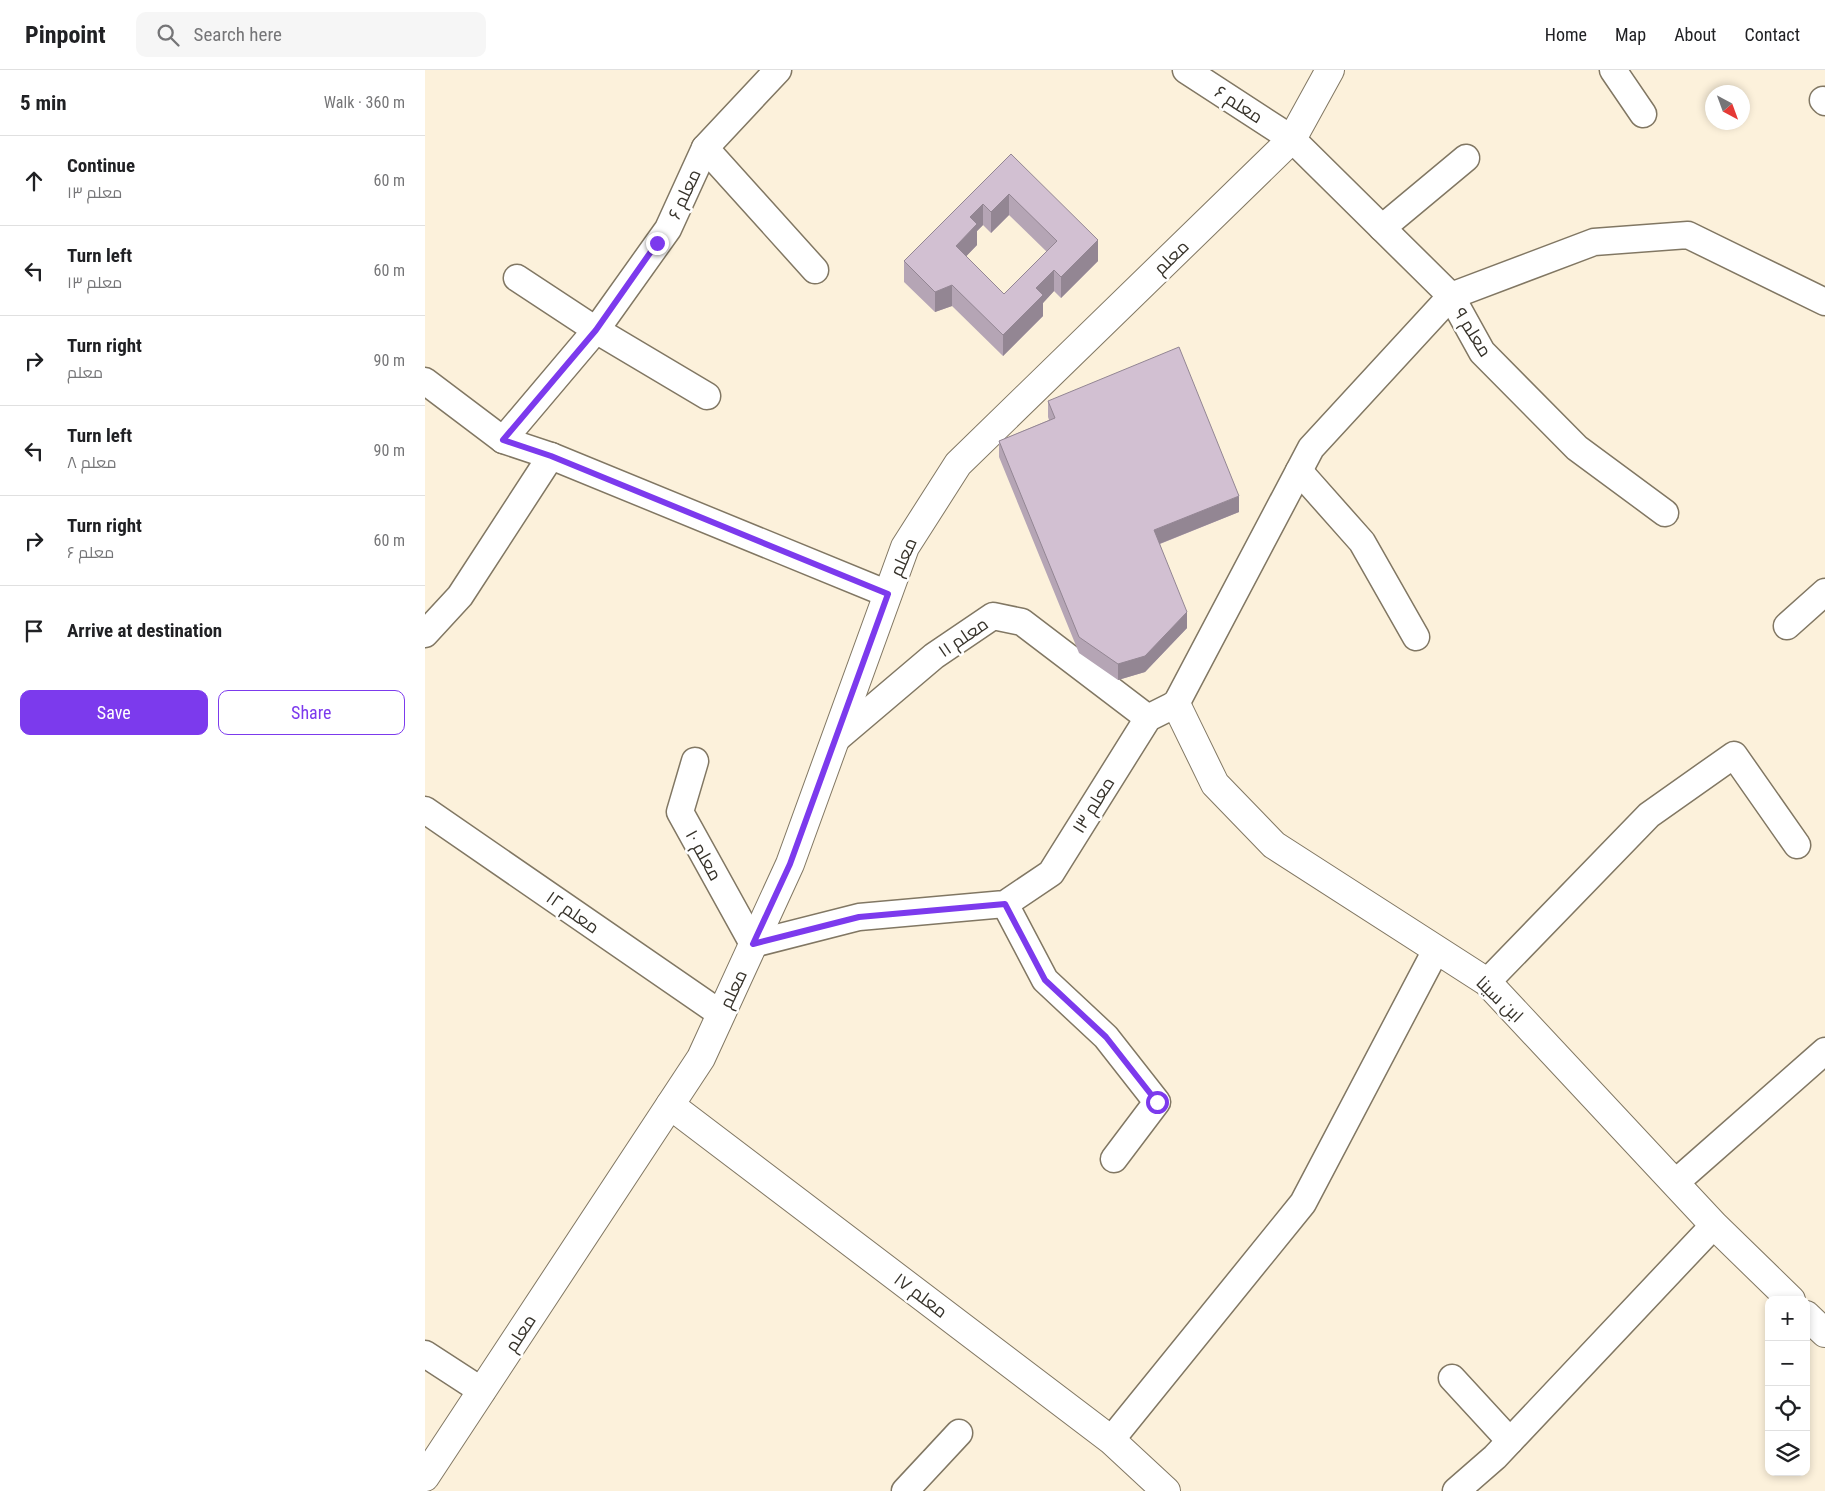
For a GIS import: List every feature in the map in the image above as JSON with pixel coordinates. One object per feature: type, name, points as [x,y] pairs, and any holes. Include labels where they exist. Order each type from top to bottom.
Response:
[{"type":"street","name":"معلم ۶","points":[[503,440],[596,330],[667,229],[705,148],[778,70]]},
{"type":"street","name":"معلم ۶","points":[[1186,70],[1292,139]]},
{"type":"street","name":"معلم","points":[[425,1477],[701,1058],[790,864],[905,547],[958,464],[1292,139],[1330,70]]},
{"type":"street","points":[[1613,70],[1643,114]]},
{"type":"street","name":"معلم ۹","points":[[1292,139],[1451,296],[1482,352],[1488,359],[1577,448],[1665,513]]},
{"type":"street","points":[[705,148],[815,270]]},
{"type":"street","points":[[1382,228],[1466,158]]},
{"type":"street","points":[[1148,718],[1176,704],[1311,448],[1451,296],[1594,242],[1688,235],[1825,302]]},
{"type":"street","points":[[517,278],[596,330],[707,396]]},
{"type":"street","points":[[425,381],[503,440],[551,456],[888,594]]},
{"type":"street","points":[[425,634],[460,596],[551,456]]},
{"type":"street","points":[[1299,471],[1362,542],[1416,637]]},
{"type":"street","points":[[1787,626],[1825,592]]},
{"type":"street","name":"معلم ۱۱","points":[[835,740],[934,656],[993,616],[1022,622],[1148,718]]},
{"type":"street","name":"ابن سینا","points":[[1176,704],[1215,784],[1275,845],[1487,982],[1714,1225],[1787,1296]]},
{"type":"street","name":"معلم ۱۳","points":[[753,944],[859,917],[1005,904],[1051,873],[1148,718]]},
{"type":"street","points":[[1487,982],[1649,815],[1734,755],[1797,845]]},
{"type":"street","name":"معلم ۱۰","points":[[695,762],[680,812],[753,944]]},
{"type":"street","name":"معلم ۱۲","points":[[425,810],[721,1014]]},
{"type":"street","points":[[1005,904],[1045,980],[1106,1037],[1157,1102],[1114,1159]]},
{"type":"street","points":[[1111,1440],[1303,1203],[1436,950]]},
{"type":"street","points":[[1675,1183],[1825,1051]]},
{"type":"street","name":"معلم ۱۷","points":[[671,1104],[1111,1440],[1167,1491]]},
{"type":"street","points":[[1456,1491],[1495,1457],[1714,1225]]},
{"type":"street","points":[[1810,1319],[1825,1333]]},
{"type":"street","points":[[425,1354],[482,1391]]},
{"type":"street","points":[[1452,1378],[1510,1441]]},
{"type":"street","points":[[905,1491],[959,1433]]},
{"type":"building","points":[[1011,154],[1098,240],[1061,277],[1054,270],[1036,288],[1043,295],[1003,335],[952,285],[935,292],[904,261]],"holes":[[[1009,194],[1057,241],[1004,294],[956,246],[977,224],[970,217],[983,204],[991,212]]]},
{"type":"building","points":[[1179,347],[1239,496],[1154,530],[1187,612],[1145,656],[1118,664],[1079,637],[999,441],[1055,418],[1048,401]]},
{"type":"route","points":[[657,243],[596,330],[503,440],[551,456],[888,594],[790,864],[753,944],[859,917],[1005,904],[1045,980],[1106,1037],[1157,1102]]}]
